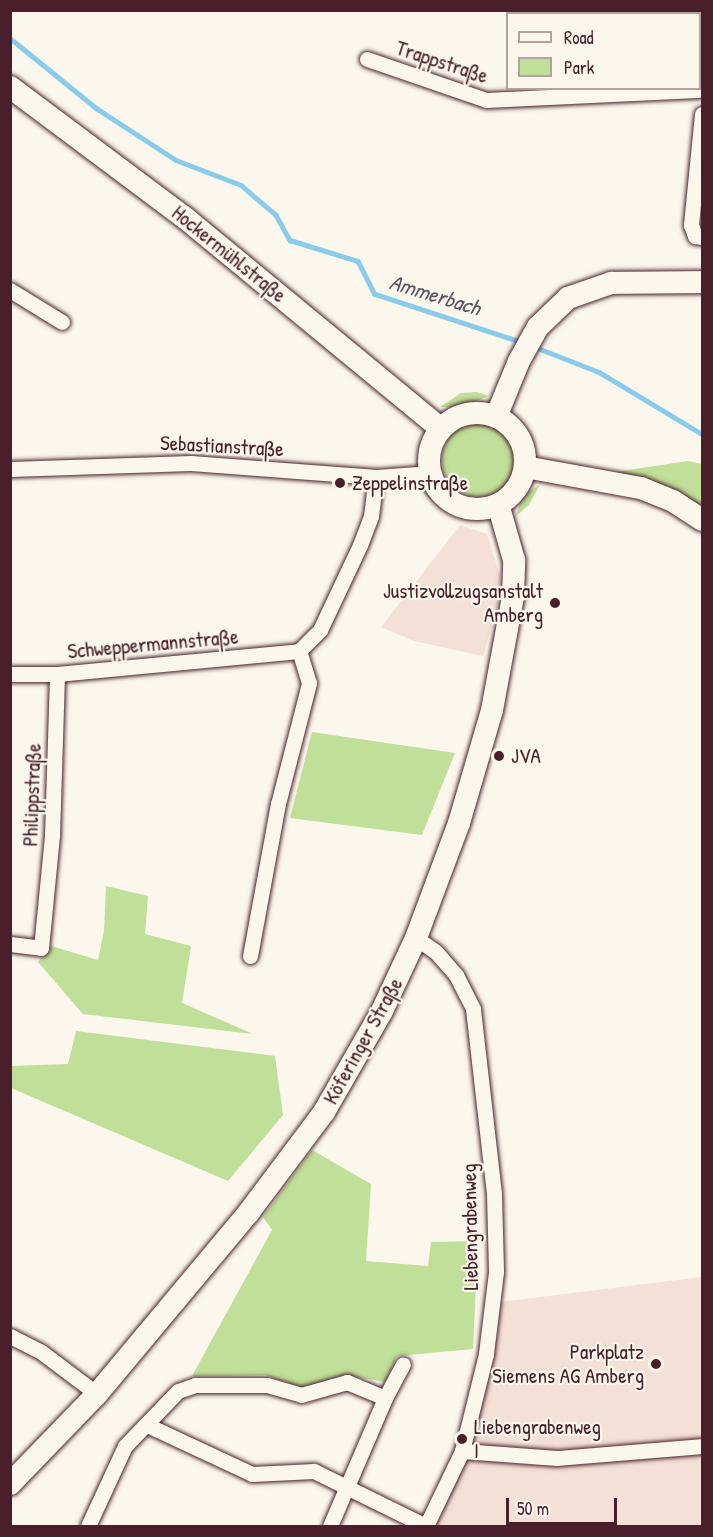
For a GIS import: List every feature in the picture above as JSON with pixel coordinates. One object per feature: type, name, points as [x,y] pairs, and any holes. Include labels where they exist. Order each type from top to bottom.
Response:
[{"type":"street","name":"Trappstraße","points":[[367,59],[486,100],[577,100],[702,90]]},
{"type":"street","name":"Hockermühlstraße","points":[[10,87],[184,217],[441,429]]},
{"type":"street","points":[[702,114],[692,225],[695,236],[702,237]]},
{"type":"street","points":[[496,417],[519,361],[538,327],[568,298],[585,290],[611,283],[702,282]]},
{"type":"street","points":[[10,290],[62,322]]},
{"type":"street","points":[[473,413],[496,417],[519,437],[525,467],[512,494],[498,504],[472,508],[458,505],[446,497],[431,473],[429,456],[441,429],[460,416],[473,413]]},
{"type":"street","name":"Sebastianstraße","points":[[10,469],[191,463],[376,477],[431,473]]},
{"type":"street","points":[[525,467],[641,488],[673,501],[702,520]]},
{"type":"street","points":[[250,956],[279,804],[309,683],[299,651],[320,630],[360,545],[371,516],[376,477]]},
{"type":"street","name":"Köferinger Straße","points":[[10,1484],[97,1394],[242,1221],[324,1112],[382,1011],[416,938],[477,767],[508,634],[514,560],[498,504]]},
{"type":"street","name":"Schweppermannstraße","points":[[10,674],[57,674],[299,651]]},
{"type":"street","name":"Philippstraße","points":[[10,944],[36,950],[41,948],[52,835],[57,674]]},
{"type":"street","name":"Liebengrabenweg","points":[[147,1425],[252,1474],[314,1471],[426,1526],[462,1450],[486,1354],[495,1272],[493,1183],[473,1009],[456,975],[436,952],[416,938]]},
{"type":"street","points":[[10,1336],[40,1351],[97,1394]]},
{"type":"street","points":[[330,1527],[402,1364]]},
{"type":"street","points":[[94,1524],[125,1446],[178,1391],[195,1384],[267,1385],[301,1395],[347,1382],[386,1398]]},
{"type":"street","points":[[462,1450],[557,1458],[702,1446]]},
{"type":"shaded area","points":[[460,525],[487,534],[500,576],[497,609],[483,656],[414,641],[381,627]]},
{"type":"shaded area","points":[[702,1277],[702,1526],[432,1526],[469,1456],[500,1302]]},
{"type":"green space","points":[[477,392],[489,396],[461,407],[440,407],[461,393]]},
{"type":"green space","points":[[479,423],[493,426],[505,434],[513,446],[516,460],[513,474],[505,486],[493,494],[479,497],[465,494],[453,486],[445,474],[442,460],[445,446],[453,434],[465,426]]},
{"type":"green space","points":[[688,461],[702,464],[702,508],[638,477],[615,472]]},
{"type":"green space","points":[[540,485],[529,505],[516,516],[523,494]]},
{"type":"green space","points":[[417,488],[431,493],[451,509],[486,522],[448,511]]},
{"type":"green space","points":[[312,732],[455,753],[422,835],[290,818]]},
{"type":"green space","points":[[106,886],[148,896],[145,934],[191,946],[182,1003],[253,1034],[83,1014],[38,962],[51,946],[98,960],[104,931]]},
{"type":"green space","points":[[76,1031],[275,1056],[283,1115],[228,1181],[11,1088],[11,1066],[68,1064]]},
{"type":"green space","points":[[312,1150],[371,1184],[366,1261],[428,1266],[431,1242],[478,1241],[473,1349],[397,1356],[385,1382],[346,1375],[301,1388],[266,1375],[192,1376],[272,1230],[263,1217]]},
{"type":"waterway","name":"Ammerbach","points":[[10,38],[96,108],[176,160],[241,185],[276,215],[290,240],[358,261],[375,294],[522,342]]},
{"type":"waterway","name":"Ammerbach","points":[[535,347],[599,372],[702,434]]},
{"type":"place","name":"Zeppelinstraße","points":[[340,483]]},
{"type":"place","name":"Justizvollzugsanstalt Amberg","points":[[555,603]]},
{"type":"place","name":"JVA","points":[[499,756]]},
{"type":"place","name":"Parkplatz Siemens AG Amberg","points":[[656,1364]]},
{"type":"place","name":"Liebengrabenweg I","points":[[462,1439]]}]
